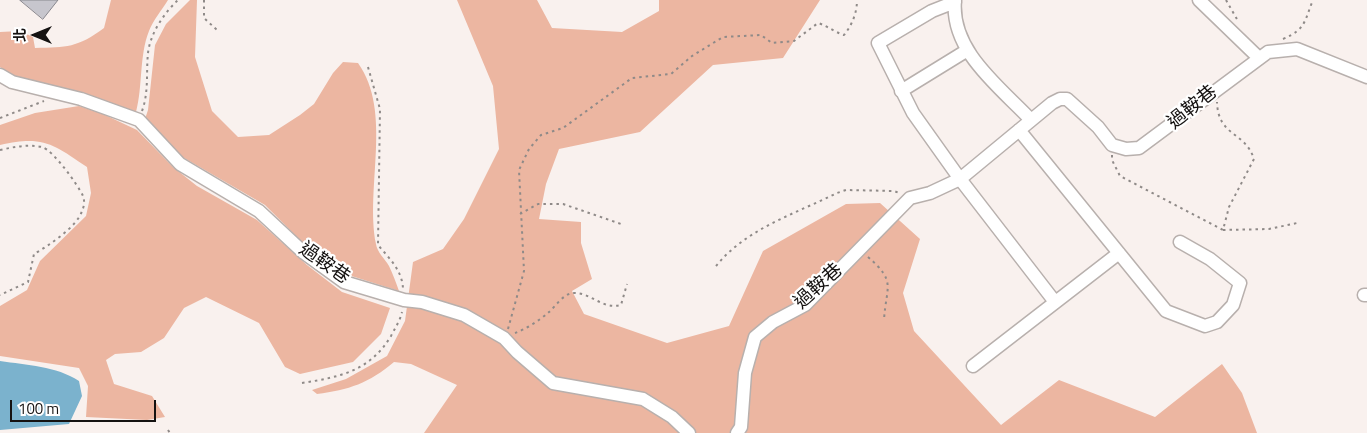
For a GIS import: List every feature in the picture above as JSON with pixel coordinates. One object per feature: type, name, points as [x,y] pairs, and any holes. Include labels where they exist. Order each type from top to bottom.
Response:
[{"type":"lane","points":[[1199,0],[1259,58]]},
{"type":"lane","points":[[1032,120],[966,50],[954,14],[955,1],[932,11],[878,43],[913,113],[960,179],[1056,302]]},
{"type":"lane","name":"過鞍巷","points":[[737,433],[741,427],[745,373],[755,337],[773,322],[805,305],[910,198],[930,193],[960,179],[1052,103],[1060,99],[1067,99],[1098,126],[1112,145],[1126,149],[1139,148],[1192,111],[1217,88],[1259,58],[1277,49],[1296,49],[1367,77]]},
{"type":"lane","points":[[901,91],[966,50]]},
{"type":"lane","name":"過鞍巷","points":[[0,75],[12,82],[81,99],[139,120],[180,164],[259,211],[304,253],[344,282],[464,315],[504,338],[517,352],[553,383],[643,399],[672,417],[689,433]]},
{"type":"lane","points":[[1019,130],[1166,311],[1204,326],[1217,322],[1232,305],[1240,283],[1210,259],[1180,242]]},
{"type":"lane","points":[[973,366],[1119,253]]},
{"type":"path","points":[[139,120],[146,100],[148,52],[154,33],[178,0]]},
{"type":"path","points":[[204,0],[204,18],[217,30]]},
{"type":"path","points":[[504,338],[513,314],[524,271],[519,170],[529,149],[541,135],[563,128],[632,78],[671,74],[692,56],[723,37],[761,35],[772,43],[794,42],[818,23],[829,26],[836,32],[844,35],[850,28],[857,8],[857,0]]},
{"type":"path","points":[[1283,39],[1297,33],[1302,28],[1313,0]]},
{"type":"path","points":[[302,383],[334,378],[361,368],[381,352],[400,320],[404,300],[403,281],[394,264],[378,245],[380,109],[368,67]]},
{"type":"path","points":[[1217,88],[1218,112],[1222,123],[1228,131],[1246,142],[1254,159],[1229,208],[1222,230]]},
{"type":"path","points":[[0,118],[43,101],[52,101]]},
{"type":"path","points":[[0,150],[22,145],[44,147],[76,184],[84,198],[81,214],[53,243],[34,254],[28,282],[0,295]]},
{"type":"path","points":[[1112,145],[1112,160],[1120,176],[1222,230],[1269,229],[1296,223]]},
{"type":"path","points":[[716,266],[735,246],[764,227],[836,193],[846,190],[894,191],[910,198]]},
{"type":"path","points":[[520,214],[538,204],[563,204],[624,225]]},
{"type":"path","points":[[860,250],[886,274],[888,282],[884,320]]},
{"type":"path","points":[[504,338],[520,331],[549,312],[565,296],[573,293],[587,296],[601,304],[614,307],[621,304],[627,284]]},
{"type":"shaded area","points":[[111,0],[168,0],[153,23],[146,41],[136,112],[16,78],[0,67],[0,32],[20,31],[33,37],[35,48],[79,43],[104,28]]},
{"type":"shaded area","points":[[190,0],[197,0],[195,57],[212,111],[238,137],[269,135],[314,104],[333,73],[343,62],[358,63],[368,83],[374,104],[376,150],[373,199],[376,244],[379,253],[389,266],[399,291],[342,273],[306,246],[265,205],[179,155],[145,119],[148,110],[155,45],[166,24]]},
{"type":"shaded area","points":[[457,0],[537,0],[552,28],[622,32],[659,11],[659,0],[820,0],[783,58],[713,65],[640,132],[559,149],[546,184],[539,219],[581,222],[581,243],[592,279],[572,291],[584,314],[667,343],[729,326],[763,251],[846,204],[880,203],[920,239],[903,293],[914,331],[1001,425],[1059,380],[1155,417],[1222,364],[1242,393],[1257,433],[424,433],[457,385],[411,364],[394,362],[376,375],[349,388],[317,394],[312,390],[346,379],[387,356],[405,321],[413,262],[443,249],[464,219],[499,149],[493,86]]},
{"type":"shaded area","points":[[79,106],[103,114],[137,130],[173,167],[197,186],[257,220],[307,265],[342,292],[390,308],[381,334],[353,362],[300,374],[285,367],[259,323],[206,297],[184,308],[164,338],[141,352],[115,354],[106,360],[114,384],[152,396],[165,417],[147,420],[86,417],[88,386],[79,368],[0,356],[0,306],[27,290],[40,261],[86,216],[91,193],[87,167],[65,152],[47,144],[27,141],[0,145],[0,125],[35,113]]},
{"type":"water","points":[[0,361],[51,369],[79,381],[82,396],[69,424],[0,430]]},
{"type":"building","points":[[20,0],[58,0],[43,19]]}]
